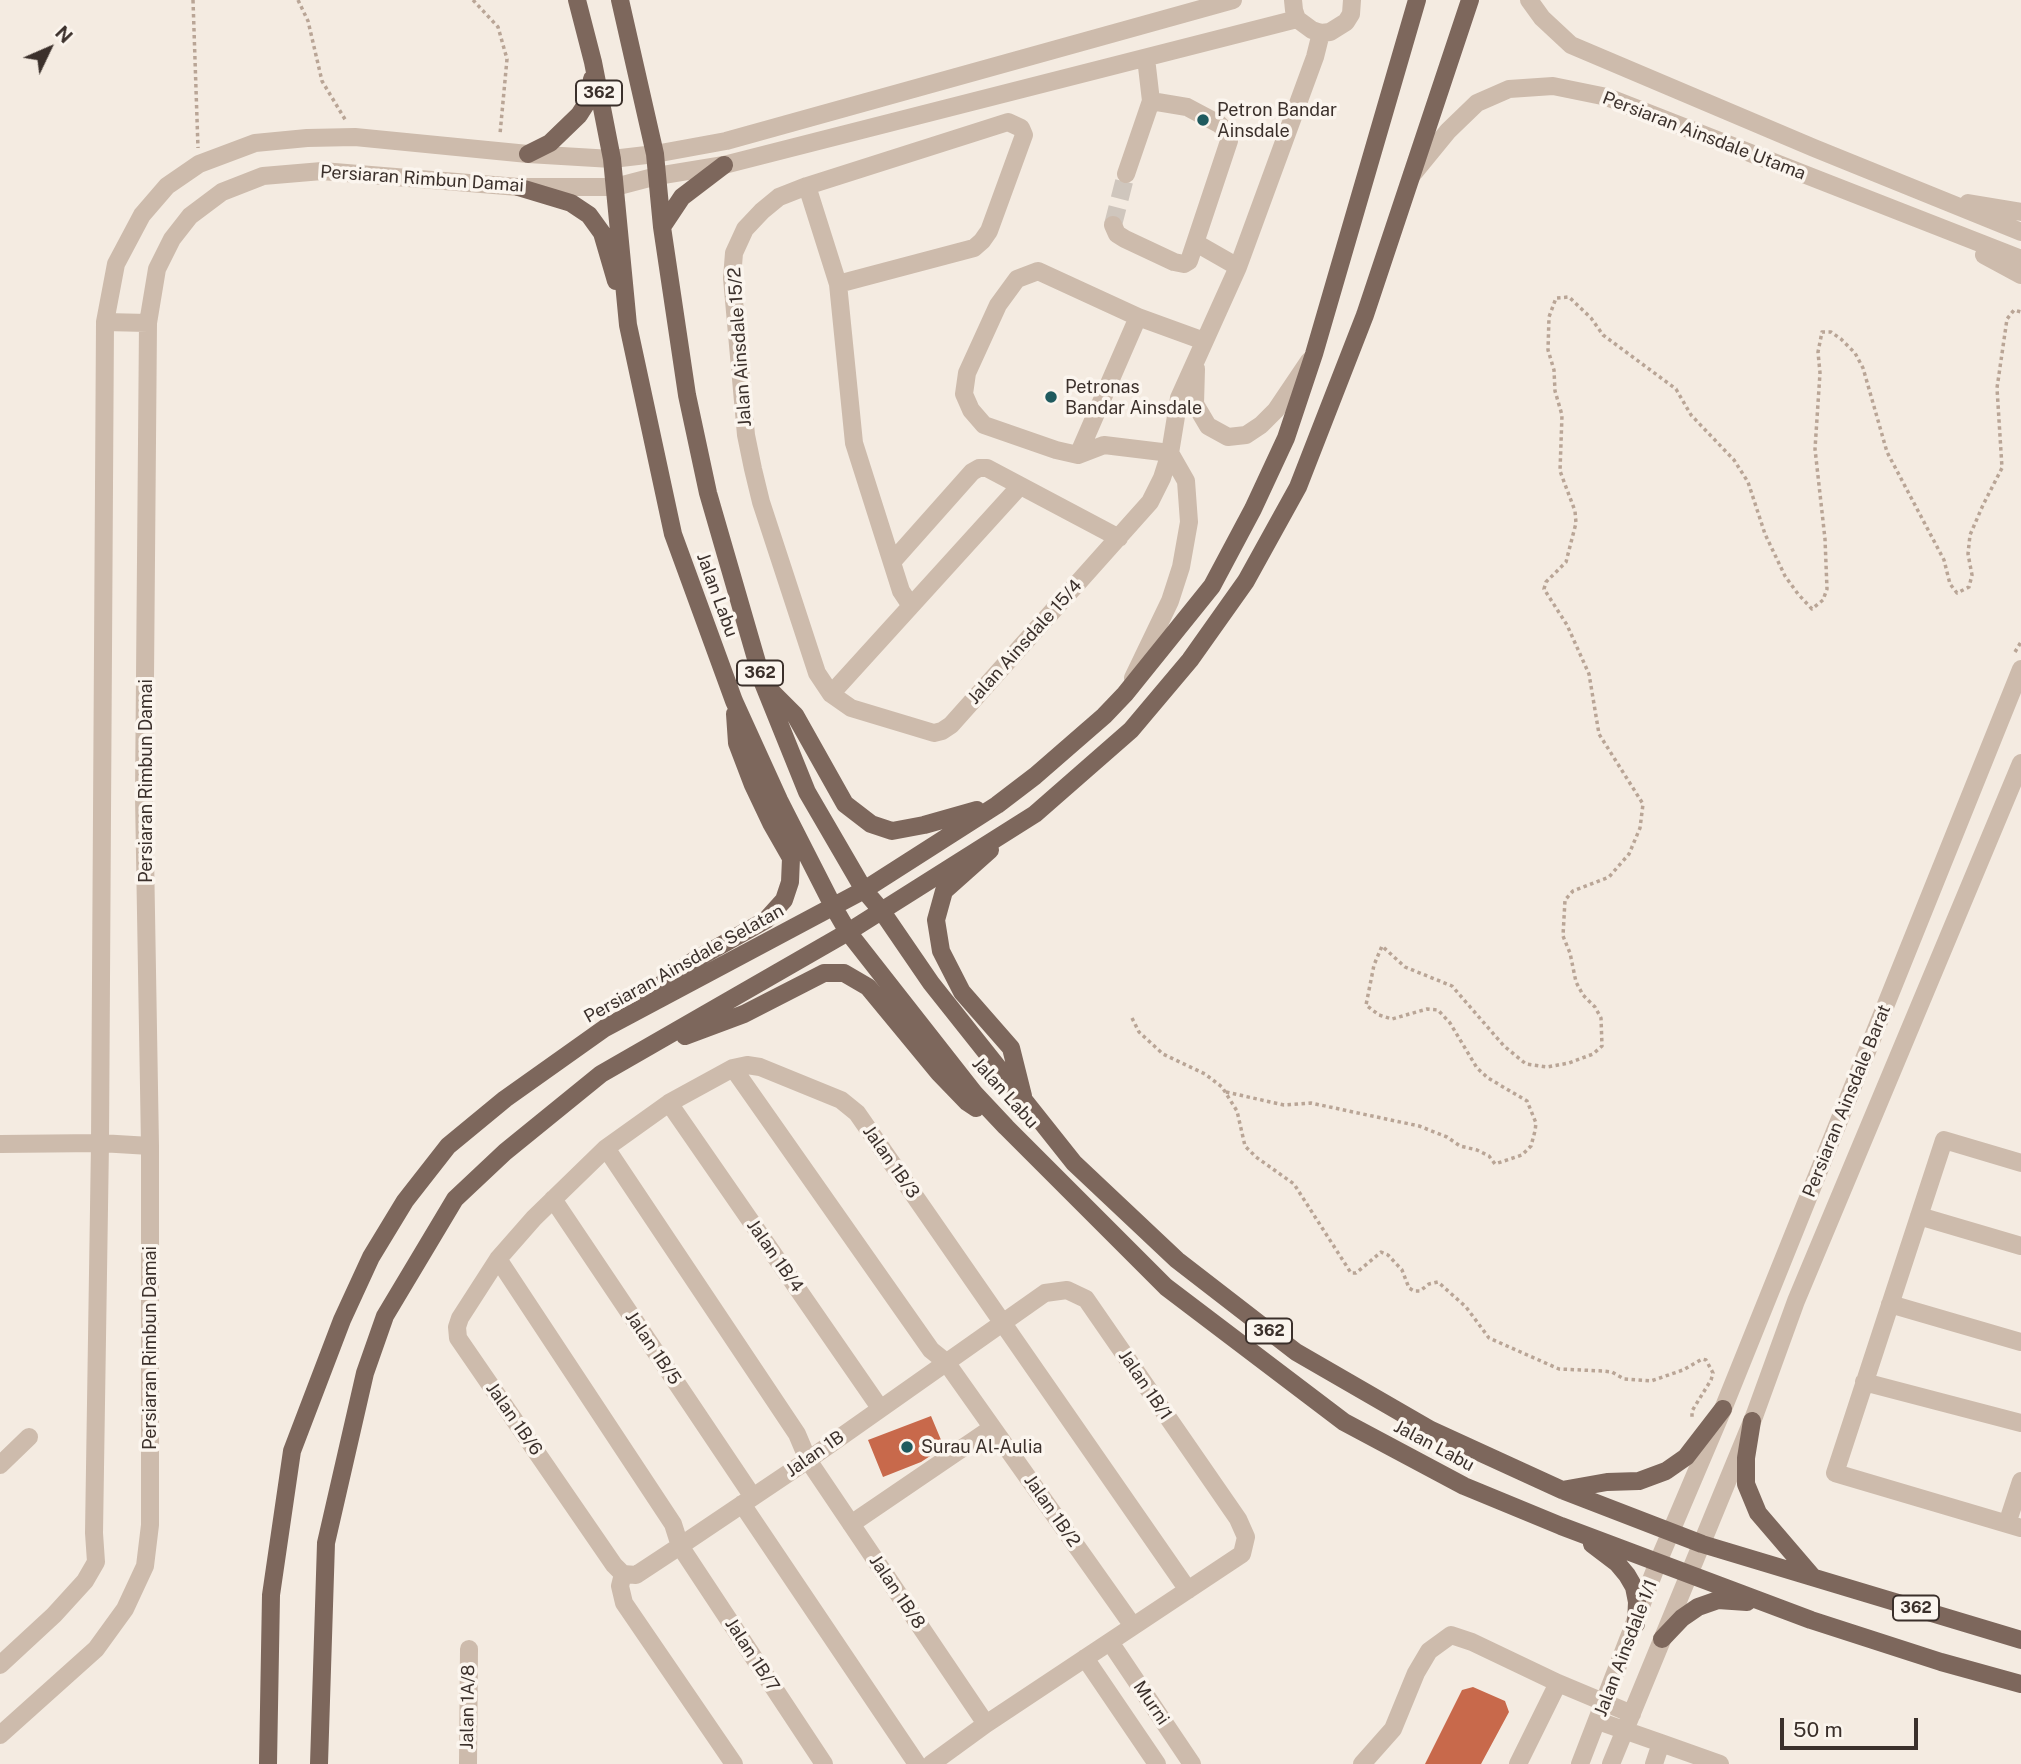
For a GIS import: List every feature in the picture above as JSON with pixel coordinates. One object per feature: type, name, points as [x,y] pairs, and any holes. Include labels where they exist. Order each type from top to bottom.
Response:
[{"type":"main road","name":"Jalan Labu","points":[[577,0],[593,62],[612,159],[628,325],[673,534],[734,701],[779,800],[833,906],[848,932],[975,1094],[1167,1287],[1344,1422],[1464,1486],[1561,1526],[1811,1620],[1941,1662],[2021,1684]]},
{"type":"main road","name":"Jalan Labu","points":[[620,0],[655,154],[662,227],[687,395],[705,481],[763,683],[807,792],[864,890],[881,910],[930,983],[1074,1163],[1177,1260],[1296,1352],[1431,1430],[1562,1490],[1702,1544],[2021,1640]]},
{"type":"main road","name":"Persiaran Ainsdale Selatan","points":[[268,1764],[271,1595],[292,1451],[342,1320],[370,1257],[405,1201],[448,1146],[505,1099],[605,1028],[864,890],[998,805],[1104,716],[1125,694],[1212,586],[1253,509],[1286,438],[1314,354],[1418,0]]},
{"type":"main road","points":[[320,1764],[326,1544],[365,1373],[385,1316],[455,1199],[505,1152],[601,1074],[848,932],[1035,814],[1131,730],[1190,660],[1246,582],[1298,487],[1365,315],[1470,0]]},
{"type":"main road","points":[[528,154],[550,143],[579,115],[588,101],[593,62]]},
{"type":"main road","points":[[662,227],[682,198],[724,165]]},
{"type":"main road","points":[[518,187],[571,203],[589,215],[602,233],[628,325]]},
{"type":"main road","points":[[763,683],[795,715],[845,804],[871,824],[892,831],[998,805]]},
{"type":"main road","points":[[637,1011],[666,980],[693,961],[766,920],[784,900],[790,882],[791,858],[765,811],[737,743],[734,701]]},
{"type":"main road","points":[[1014,827],[944,891],[936,920],[941,951],[962,992],[1012,1048],[1025,1103]]},
{"type":"main road","points":[[653,1046],[708,1029],[744,1014],[824,973],[844,973],[868,987],[939,1073],[967,1102],[1006,1127]]},
{"type":"main road","points":[[1562,1490],[1607,1482],[1639,1481],[1666,1471],[1686,1457],[1723,1409]]},
{"type":"main road","points":[[1752,1421],[1746,1458],[1746,1484],[1758,1513],[1812,1576]]},
{"type":"main road","points":[[1561,1526],[1618,1563],[1634,1587],[1637,1602],[1636,1624]]},
{"type":"main road","points":[[1662,1639],[1682,1618],[1698,1607],[1718,1600],[1761,1604],[1811,1620]]},
{"type":"street","name":"Persiaran Rimbun Damai","points":[[0,1665],[54,1615],[85,1581],[96,1562],[94,1533],[100,1143],[105,323],[116,264],[142,215],[167,186],[199,164],[255,143],[355,136],[528,154],[612,159],[655,154],[726,141],[1234,0]]},
{"type":"street","points":[[1293,0],[1297,19],[1321,33],[1330,32],[1346,22],[1351,14],[1352,0]]},
{"type":"street","name":"Persiaran Ainsdale Utama","points":[[1528,0],[1542,18],[1571,45],[2021,232]]},
{"type":"street","name":"Persiaran Rimbun Damai","points":[[0,1735],[96,1649],[125,1609],[145,1566],[150,1525],[150,1146],[145,796],[148,323],[157,269],[172,239],[190,216],[222,192],[263,176],[322,171],[518,187],[615,187],[657,176],[724,165],[1297,19]]},
{"type":"street","points":[[1314,354],[1276,410],[1246,435],[1228,437],[1208,426],[1195,404],[1196,362],[1203,341],[1238,267],[1315,57],[1321,33]]},
{"type":"street","points":[[1126,174],[1151,101],[1146,58]]},
{"type":"street","name":"Persiaran Ainsdale Utama","points":[[1409,178],[1448,131],[1477,103],[1509,89],[1553,86],[1607,97],[2021,260]]},
{"type":"street","points":[[1113,225],[1116,234],[1125,239],[1174,262],[1184,264],[1189,261],[1229,141],[1228,133],[1219,124],[1187,107],[1151,101]]},
{"type":"street","points":[[954,105],[964,136]]},
{"type":"street","name":"Jalan Ainsdale 15/2","points":[[831,694],[817,673],[753,470],[746,435],[732,278],[734,253],[745,229],[779,197],[1008,122],[1021,128],[1024,135],[989,231],[974,248],[838,285]]},
{"type":"street","points":[[807,186],[838,285],[854,443],[901,590],[911,606]]},
{"type":"street","points":[[1937,198],[2021,212]]},
{"type":"street","points":[[1933,225],[2021,275]]},
{"type":"street","points":[[1196,243],[1238,267]]},
{"type":"street","points":[[1125,694],[1170,601],[1181,567],[1189,522],[1186,481],[1170,453],[1104,445],[1078,455],[984,425],[971,410],[964,394],[967,373],[998,305],[1017,279],[1038,271],[1138,317],[1203,341]]},
{"type":"street","points":[[1078,455],[1138,317]]},
{"type":"street","points":[[105,323],[148,323]]},
{"type":"street","name":"Jalan Ainsdale 15/4","points":[[831,694],[851,708],[934,733],[951,725],[1150,502],[1170,453],[1179,398],[1196,362]]},
{"type":"street","points":[[892,562],[972,472],[987,468],[1119,538]]},
{"type":"street","points":[[831,694],[1020,486]]},
{"type":"street","name":"Persiaran Ainsdale Barat","points":[[1671,1532],[2021,669]]},
{"type":"street","name":"Persiaran Ainsdale Barat","points":[[1702,1544],[1752,1421],[1796,1301],[2021,763]]},
{"type":"street","name":"Jalan 1B/3","points":[[733,1068],[747,1065],[760,1067],[841,1100],[856,1113],[1188,1590]]},
{"type":"street","name":"Jalan 1B/6","points":[[623,1574],[606,1554],[457,1338],[457,1327],[498,1259],[553,1199],[606,1148],[669,1103],[733,1068]]},
{"type":"street","name":"Jalan 1B/2","points":[[733,1068],[931,1350],[946,1362],[1133,1626]]},
{"type":"street","name":"Jalan 1B/4","points":[[669,1103],[880,1408]]},
{"type":"street","points":[[2021,1163],[1944,1140],[1835,1473],[2014,1526],[2021,1481]]},
{"type":"street","points":[[0,1144],[100,1143],[150,1146]]},
{"type":"street","name":"Jalan 1B/8","points":[[606,1148],[797,1434],[808,1460],[986,1724]]},
{"type":"street","name":"Jalan 1B/5","points":[[553,1199],[917,1764]]},
{"type":"street","points":[[1919,1216],[2021,1246]]},
{"type":"street","name":"Jalan 1B/7","points":[[498,1259],[673,1524],[680,1546],[824,1764]]},
{"type":"street","name":"Jalan 1B/1","points":[[1002,1322],[1045,1293],[1067,1290],[1086,1299],[1238,1519],[1246,1537],[1242,1553],[1188,1590]]},
{"type":"street","points":[[1891,1304],[2021,1342]]},
{"type":"street","name":"Jalan 1B","points":[[623,1574],[636,1575],[680,1546],[808,1460],[1002,1322]]},
{"type":"street","points":[[1864,1382],[2021,1423]]},
{"type":"street","points":[[851,1524],[992,1428]]},
{"type":"street","points":[[0,1465],[29,1437]]},
{"type":"street","name":"Jalan Ainsdale 1/1","points":[[1580,1764],[1671,1532]]},
{"type":"street","name":"Jalan Ainsdale 1/1","points":[[1611,1764],[1702,1544]]},
{"type":"street","points":[[623,1574],[620,1586],[624,1602],[734,1764]]},
{"type":"street","points":[[931,1764],[986,1724],[1188,1590]]},
{"type":"street","points":[[1362,1764],[1393,1729],[1416,1673],[1429,1651],[1451,1635],[1472,1642],[1604,1703],[1661,1743],[1720,1764]]},
{"type":"street","name":"Murni","points":[[1110,1642],[1192,1764]]},
{"type":"street","name":"Jalan 1A/8","points":[[468,1764],[469,1649]]},
{"type":"street","name":"Murni","points":[[1085,1658],[1153,1757]]},
{"type":"street","points":[[1518,1764],[1558,1683]]},
{"type":"street","points":[[1598,1721],[1629,1722]]},
{"type":"street","points":[[1153,1757],[1173,1735]]},
{"type":"street","points":[[1654,1764],[1661,1743]]},
{"type":"path","points":[[193,0],[199,164]]},
{"type":"path","points":[[299,0],[308,21],[322,81],[355,136]]},
{"type":"path","points":[[473,0],[498,27],[507,59],[499,151]]},
{"type":"path","points":[[1226,1092],[1284,1105],[1311,1103],[1419,1126],[1447,1137],[1460,1146],[1477,1150],[1489,1156],[1495,1164],[1522,1156],[1531,1146],[1536,1123],[1527,1101],[1488,1078],[1478,1068],[1450,1023],[1438,1010],[1427,1009],[1392,1018],[1379,1015],[1366,1005],[1374,965],[1382,946],[1405,967],[1452,986],[1504,1046],[1526,1064],[1547,1067],[1569,1063],[1593,1054],[1602,1046],[1601,1018],[1576,982],[1570,953],[1563,936],[1565,900],[1573,891],[1609,877],[1629,854],[1640,828],[1643,804],[1599,734],[1588,674],[1567,625],[1544,589],[1546,582],[1566,562],[1576,523],[1575,511],[1560,471],[1562,415],[1548,350],[1549,317],[1556,298],[1569,297],[1591,318],[1603,335],[1676,389],[1691,415],[1734,460],[1748,482],[1765,534],[1785,576],[1812,609],[1824,600],[1827,589],[1825,539],[1815,449],[1820,373],[1818,352],[1822,332],[1831,332],[1855,352],[1863,368],[1887,452],[1944,560],[1950,584],[1957,593],[1969,587],[1972,575],[1968,554],[1970,535],[2002,468],[1997,388],[2007,319],[2014,310],[2021,312]]},
{"type":"path","points":[[1132,1018],[1139,1032],[1163,1054],[1205,1074],[1226,1092],[1237,1111],[1245,1146],[1294,1184],[1351,1273],[1356,1273],[1381,1252],[1388,1255],[1402,1270],[1409,1288],[1414,1292],[1438,1282],[1466,1307],[1489,1338],[1559,1369],[1612,1372],[1624,1379],[1651,1381],[1683,1370],[1702,1359],[1706,1360],[1713,1373],[1692,1411],[1692,1422],[1698,1441]]},
{"type":"building","name":"Surau Al-Aulia","points":[[931,1416],[944,1447],[921,1462],[883,1477],[868,1440]]},
{"type":"building","points":[[1473,1687],[1505,1701],[1509,1712],[1481,1764],[1425,1764],[1462,1690]]},
{"type":"tunnel","points":[[1113,225],[1126,174]]},
{"type":"place","name":"Petron Bandar Ainsdale","points":[[1203,120]]},
{"type":"place","name":"Petronas Bandar Ainsdale","points":[[1051,397]]},
{"type":"place","name":"Surau Al-Aulia","points":[[907,1447]]}]
